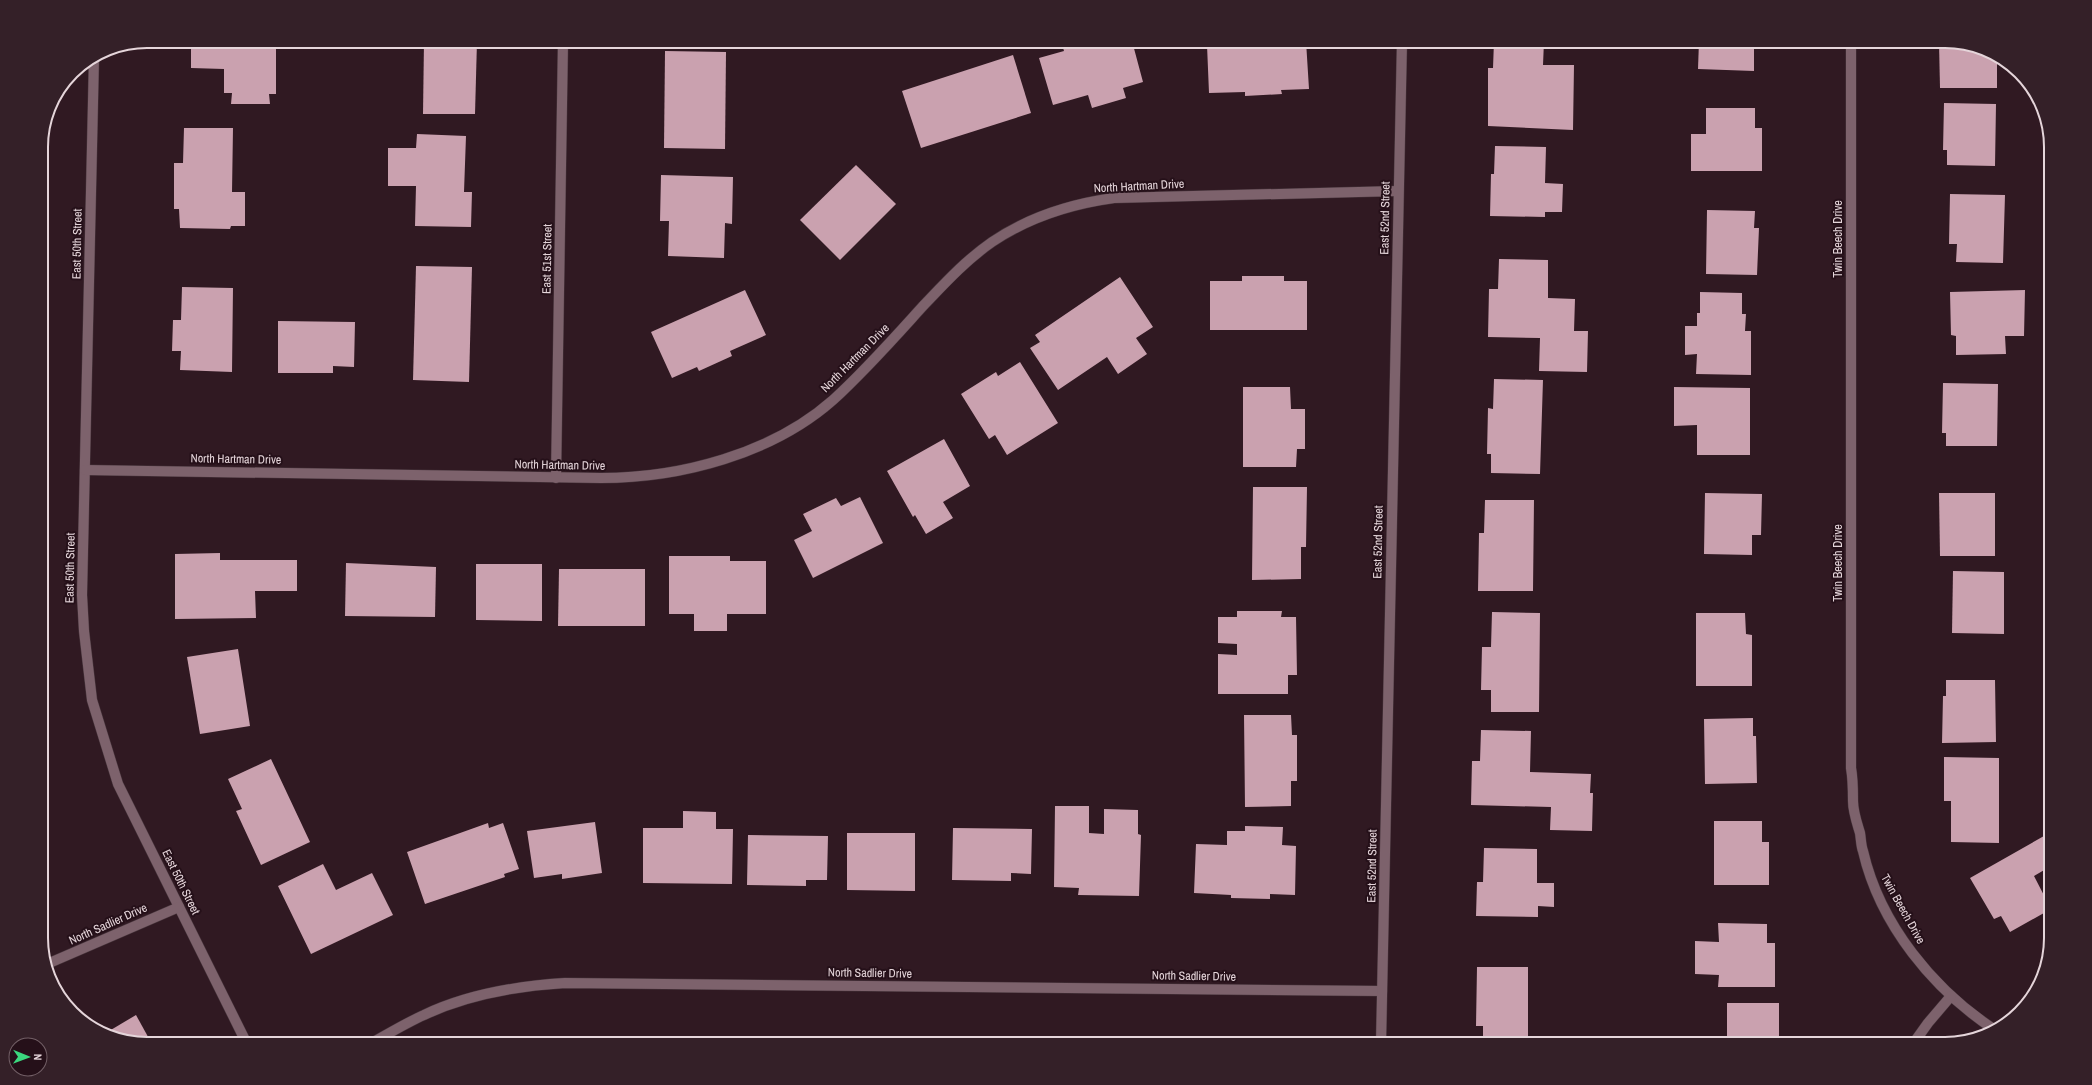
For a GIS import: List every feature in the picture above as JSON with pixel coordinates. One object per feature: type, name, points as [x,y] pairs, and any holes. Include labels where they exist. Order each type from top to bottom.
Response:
[{"type":"street","name":"East 51st Street","points":[[556,478],[564,48]]},
{"type":"street","name":"East 52nd Street","points":[[1382,1037],[1402,48]]},
{"type":"street","name":"Twin Beech Drive","points":[[1851,48],[1851,768],[1854,784],[1853,802],[1862,851],[1873,884],[1905,944],[1937,984],[1951,996]]},
{"type":"street","name":"East 50th Street","points":[[94,64],[82,595],[84,631],[92,700],[118,784],[244,1037]]},
{"type":"street","name":"North Hartman Drive","points":[[85,470],[556,478],[637,478],[684,471],[724,460],[772,439],[804,421],[832,401],[858,377],[950,278],[978,253],[1024,223],[1041,216],[1077,204],[1114,198],[1398,191]]},
{"type":"street","name":"North Sadlier Drive","points":[[51,963],[179,907]]},
{"type":"street","name":"North Sadlier Drive","points":[[383,1037],[424,1015],[458,1002],[511,989],[565,983],[1382,991]]},
{"type":"street","points":[[1918,1037],[1951,996],[1978,1019],[1989,1026]]},
{"type":"building","points":[[191,48],[276,48],[276,94],[269,94],[270,104],[231,104],[232,93],[224,93],[224,69],[191,68]]},
{"type":"building","points":[[424,48],[477,48],[475,114],[423,114]]},
{"type":"building","points":[[1063,48],[1134,48],[1143,82],[1123,88],[1126,98],[1092,108],[1088,95],[1053,105],[1039,58],[1064,51]]},
{"type":"building","points":[[1207,48],[1306,48],[1309,89],[1281,90],[1282,94],[1245,96],[1245,92],[1209,93]]},
{"type":"building","points":[[1494,48],[1544,48],[1543,65],[1574,65],[1573,130],[1488,126],[1488,68],[1493,68]]},
{"type":"building","points":[[1699,48],[1754,48],[1754,71],[1698,69]]},
{"type":"building","points":[[1939,48],[1971,51],[1989,58],[1997,63],[1997,88],[1940,88]]},
{"type":"building","points":[[665,51],[726,52],[725,149],[664,148]]},
{"type":"building","points":[[1013,55],[1031,113],[921,148],[902,91]]},
{"type":"building","points":[[1944,103],[1996,104],[1995,166],[1947,165],[1947,150],[1943,150]]},
{"type":"building","points":[[1706,108],[1755,108],[1755,128],[1762,128],[1762,171],[1691,171],[1691,134],[1706,134]]},
{"type":"building","points":[[184,128],[233,128],[232,192],[245,192],[245,226],[231,226],[230,229],[180,228],[179,209],[174,209],[174,163],[183,163]]},
{"type":"building","points":[[417,134],[466,136],[464,192],[472,192],[471,227],[415,226],[416,186],[388,186],[388,148],[416,148]]},
{"type":"building","points":[[1495,146],[1546,147],[1545,183],[1563,184],[1562,212],[1545,212],[1545,217],[1490,216],[1491,174],[1494,174]]},
{"type":"building","points":[[856,165],[896,204],[840,260],[800,220]]},
{"type":"building","points":[[661,175],[733,177],[732,224],[725,223],[724,258],[668,256],[669,221],[660,221]]},
{"type":"building","points":[[1950,194],[2005,195],[2003,263],[1956,262],[1957,244],[1949,244]]},
{"type":"building","points":[[1707,210],[1755,211],[1754,228],[1759,228],[1757,275],[1706,274]]},
{"type":"building","points":[[1499,259],[1548,260],[1548,298],[1575,299],[1574,331],[1588,331],[1587,372],[1539,371],[1540,338],[1488,337],[1489,289],[1498,289]]},
{"type":"building","points":[[416,266],[472,267],[469,382],[413,380]]},
{"type":"building","points":[[1242,276],[1284,276],[1284,281],[1307,281],[1307,330],[1210,330],[1210,281],[1242,281]]},
{"type":"building","points":[[1120,277],[1153,327],[1136,338],[1147,354],[1118,374],[1107,357],[1058,390],[1030,348],[1040,342],[1035,335]]},
{"type":"building","points":[[182,287],[233,288],[232,372],[180,370],[181,351],[172,351],[173,320],[181,320]]},
{"type":"building","points":[[745,290],[766,335],[730,351],[732,356],[699,371],[697,367],[672,378],[651,332]]},
{"type":"building","points":[[2025,290],[2024,336],[2005,336],[2006,354],[1956,355],[1956,336],[1951,335],[1950,292]]},
{"type":"building","points":[[1700,292],[1742,293],[1742,314],[1746,314],[1745,331],[1751,331],[1751,375],[1696,374],[1697,354],[1685,355],[1685,326],[1697,326],[1697,313],[1700,313]]},
{"type":"building","points":[[278,321],[355,322],[354,367],[333,366],[333,373],[278,373]]},
{"type":"building","points":[[1020,362],[1058,423],[1007,455],[995,435],[989,439],[961,394],[996,372],[998,376]]},
{"type":"building","points":[[1494,379],[1543,380],[1540,474],[1491,473],[1491,454],[1487,454],[1488,408],[1493,409]]},
{"type":"building","points":[[1943,383],[1998,384],[1997,446],[1946,446],[1946,433],[1942,433]]},
{"type":"building","points":[[1243,387],[1290,387],[1291,409],[1305,409],[1305,449],[1297,449],[1296,467],[1243,467]]},
{"type":"building","points":[[1674,387],[1750,388],[1750,455],[1697,455],[1697,425],[1674,426]]},
{"type":"building","points":[[944,439],[970,486],[943,502],[953,518],[926,534],[915,515],[913,517],[887,471]]},
{"type":"building","points":[[1253,487],[1307,487],[1306,547],[1301,547],[1301,579],[1252,580]]},
{"type":"building","points":[[1705,493],[1762,494],[1761,535],[1752,535],[1752,555],[1704,554]]},
{"type":"building","points":[[1939,493],[1995,493],[1995,556],[1940,556]]},
{"type":"building","points":[[860,497],[883,543],[813,578],[794,540],[812,531],[803,514],[836,498],[841,506]]},
{"type":"building","points":[[1485,500],[1534,500],[1533,591],[1478,591],[1479,533],[1484,533]]},
{"type":"building","points":[[220,553],[220,560],[297,560],[297,591],[255,591],[256,618],[175,619],[175,554]]},
{"type":"building","points":[[669,556],[730,556],[730,561],[766,561],[766,614],[727,614],[727,631],[694,631],[694,614],[669,614]]},
{"type":"building","points":[[346,563],[436,567],[435,617],[345,616]]},
{"type":"building","points":[[476,564],[542,564],[542,621],[476,620]]},
{"type":"building","points":[[559,569],[645,569],[645,626],[558,626]]},
{"type":"building","points":[[1953,571],[2004,572],[2004,634],[1952,633]]},
{"type":"building","points":[[1237,611],[1282,611],[1281,617],[1296,617],[1297,675],[1288,675],[1288,694],[1218,694],[1218,654],[1237,655],[1237,644],[1218,643],[1218,617],[1237,617]]},
{"type":"building","points":[[1492,612],[1540,613],[1539,712],[1491,712],[1491,690],[1481,690],[1482,647],[1491,647]]},
{"type":"building","points":[[1696,613],[1745,613],[1746,634],[1752,635],[1752,686],[1696,686]]},
{"type":"building","points":[[238,649],[250,726],[200,734],[187,657]]},
{"type":"building","points":[[1946,680],[1995,680],[1996,742],[1942,743],[1943,696],[1946,696]]},
{"type":"building","points":[[1244,715],[1291,715],[1292,735],[1297,735],[1297,781],[1291,781],[1291,806],[1245,807]]},
{"type":"building","points":[[1753,718],[1753,736],[1756,736],[1757,783],[1705,784],[1704,719]]},
{"type":"building","points":[[1481,730],[1531,731],[1530,772],[1591,774],[1590,793],[1593,793],[1592,831],[1550,830],[1551,807],[1471,805],[1472,761],[1480,761]]},
{"type":"building","points":[[1944,757],[1999,758],[1999,843],[1951,842],[1951,801],[1944,801]]},
{"type":"building","points":[[271,759],[310,842],[261,865],[236,811],[242,809],[228,779]]},
{"type":"building","points":[[1055,806],[1089,806],[1089,833],[1104,834],[1104,809],[1138,810],[1138,834],[1141,835],[1139,896],[1078,895],[1079,888],[1054,887]]},
{"type":"building","points":[[683,811],[716,812],[716,829],[733,829],[732,884],[643,883],[643,828],[683,828]]},
{"type":"building","points":[[1714,821],[1762,821],[1762,842],[1769,842],[1769,885],[1714,885]]},
{"type":"building","points":[[595,822],[602,873],[562,879],[562,874],[534,878],[527,831]]},
{"type":"building","points":[[488,823],[489,828],[503,823],[519,869],[504,874],[505,877],[425,904],[407,852]]},
{"type":"building","points":[[1245,826],[1283,827],[1282,845],[1296,846],[1295,895],[1270,894],[1270,899],[1231,898],[1231,895],[1194,893],[1196,844],[1227,845],[1227,831],[1245,831]]},
{"type":"building","points":[[953,828],[1032,829],[1031,874],[1011,873],[1011,881],[952,880]]},
{"type":"building","points":[[847,833],[915,833],[915,891],[847,890]]},
{"type":"building","points":[[748,835],[828,836],[827,880],[806,880],[806,886],[747,885]]},
{"type":"building","points":[[2044,836],[2044,870],[2034,876],[2044,895],[2044,913],[2010,932],[2001,916],[1994,919],[1970,878]]},
{"type":"building","points":[[1484,848],[1537,849],[1537,883],[1554,883],[1554,907],[1538,906],[1538,917],[1476,916],[1477,882],[1483,882]]},
{"type":"building","points":[[323,864],[336,890],[372,873],[393,915],[311,954],[278,886]]},
{"type":"building","points":[[1718,923],[1767,924],[1767,943],[1775,943],[1775,987],[1718,987],[1719,975],[1695,974],[1695,941],[1719,942]]},
{"type":"building","points":[[1477,967],[1528,967],[1528,1037],[1483,1037],[1483,1026],[1476,1026]]},
{"type":"building","points":[[1727,1003],[1779,1003],[1779,1037],[1727,1037]]},
{"type":"building","points":[[136,1015],[148,1037],[121,1034],[111,1030]]}]
